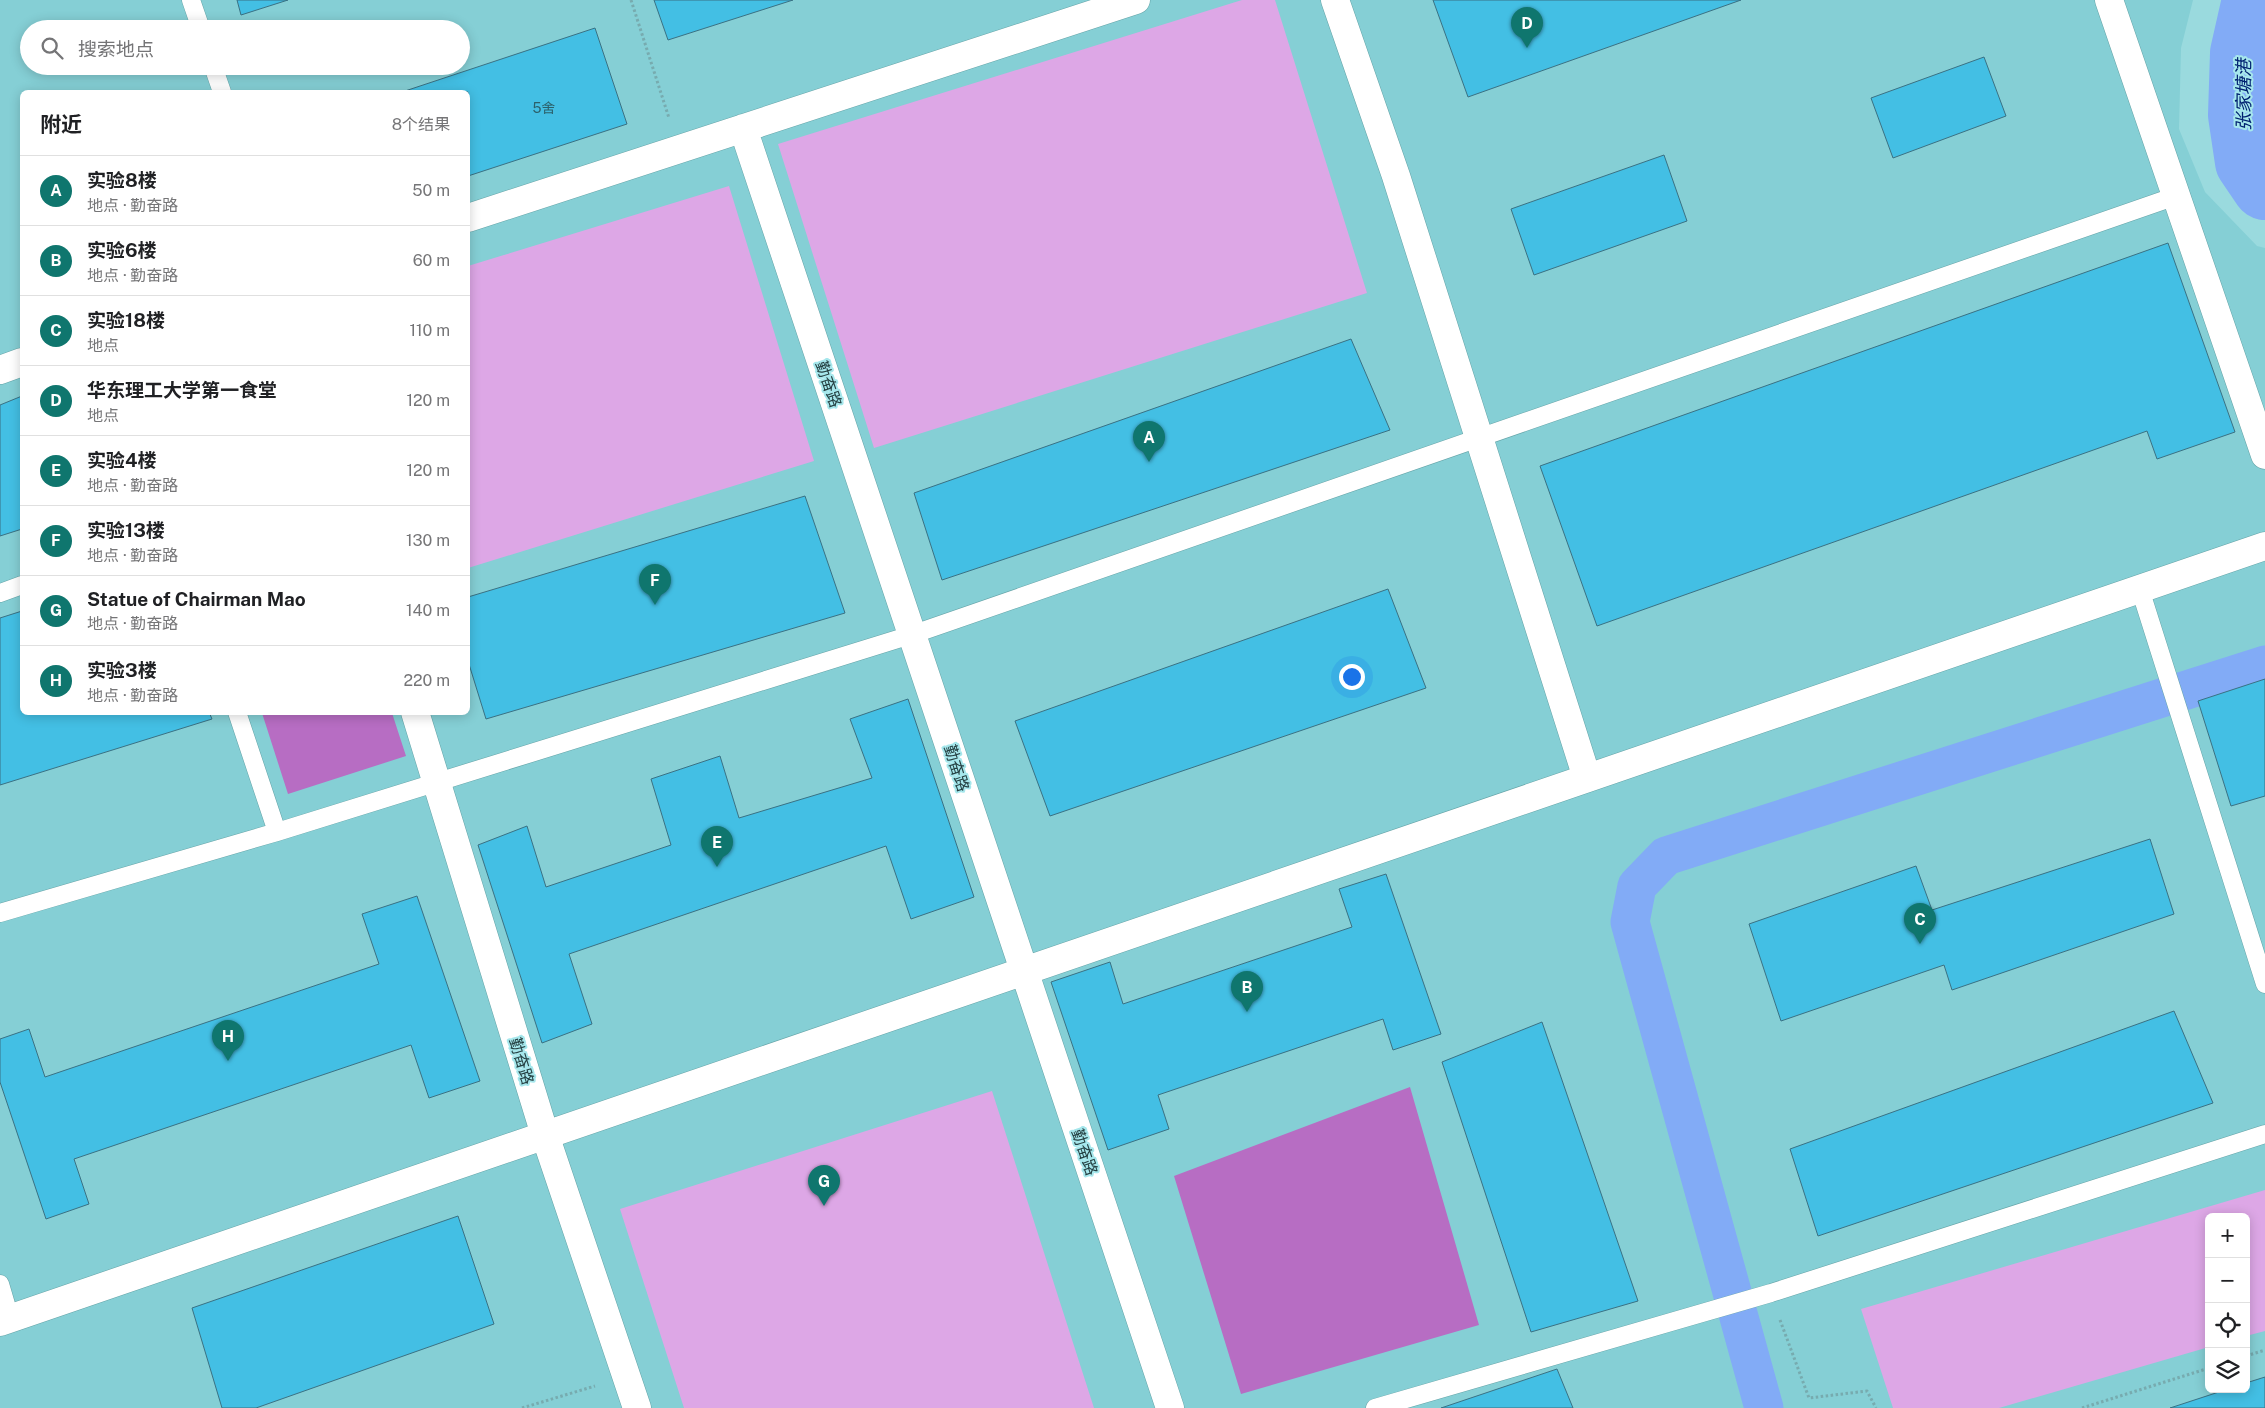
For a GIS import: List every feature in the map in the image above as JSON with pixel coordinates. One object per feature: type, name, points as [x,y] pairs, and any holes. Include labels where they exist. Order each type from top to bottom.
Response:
[{"type":"street","points":[[470,217],[1136,0]]},
{"type":"street","points":[[1335,0],[1396,176],[1587,778]]},
{"type":"street","points":[[2109,0],[2265,455]]},
{"type":"street","name":"勤奋路","points":[[743,128],[914,634],[1024,972],[1170,1408]]},
{"type":"street","points":[[0,370],[20,363]]},
{"type":"street","points":[[5,1320],[2265,546]]},
{"type":"street","name":"勤奋路","points":[[416,715],[545,1136],[637,1408]]},
{"type":"lane","points":[[191,0],[198,20]]},
{"type":"lane","points":[[216,75],[221,90]]},
{"type":"lane","points":[[0,914],[277,832],[914,634],[2176,196]]},
{"type":"lane","points":[[0,593],[20,586]]},
{"type":"lane","points":[[2140,589],[2265,984]]},
{"type":"lane","points":[[238,715],[277,832]]},
{"type":"lane","points":[[1375,1408],[1771,1293],[2265,1134]]},
{"type":"lane","points":[[0,1284],[5,1320]]},
{"type":"path","points":[[631,0],[679,148]]},
{"type":"path","points":[[1771,1293],[1809,1398],[1867,1391],[1876,1408]]},
{"type":"path","points":[[2250,1355],[2265,1350]]},
{"type":"path","points":[[2082,1408],[2205,1369]]},
{"type":"path","points":[[522,1408],[627,1377]]},
{"type":"shaded area","points":[[0,0],[2193,0],[2181,48],[2179,129],[2205,192],[2257,246],[2265,248],[2265,1408],[0,1408]]},
{"type":"shaded area","points":[[1242,0],[1275,0],[1367,293],[874,448],[778,144]]},
{"type":"shaded area","points":[[729,186],[814,461],[470,567],[470,265]]},
{"type":"shaded area","points":[[263,715],[393,715],[406,756],[288,794]]},
{"type":"shaded area","points":[[1410,1087],[1479,1325],[1241,1394],[1174,1176]]},
{"type":"shaded area","points":[[992,1091],[1094,1408],[684,1408],[620,1209]]},
{"type":"shaded area","points":[[2265,1190],[2265,1331],[2250,1335],[2250,1213],[2205,1213],[2205,1348],[1999,1408],[1893,1408],[1861,1309]]},
{"type":"building","points":[[237,0],[288,0],[241,15]]},
{"type":"building","points":[[654,0],[793,0],[668,40]]},
{"type":"building","points":[[1433,0],[1741,0],[1468,97]]},
{"type":"building","points":[[595,28],[627,124],[470,175],[470,90],[408,90],[453,75],[470,75],[470,69]]},
{"type":"building","points":[[1984,57],[2006,116],[1893,158],[1871,98]]},
{"type":"building","points":[[1664,155],[1687,221],[1534,275],[1511,209]]},
{"type":"building","points":[[2168,243],[2235,432],[2157,459],[2147,431],[1597,626],[1540,466]]},
{"type":"building","points":[[1351,339],[1390,430],[942,580],[914,493]]},
{"type":"building","points":[[20,397],[20,530],[0,536],[0,405]]},
{"type":"building","points":[[805,496],[845,613],[486,719],[470,667],[470,596]]},
{"type":"building","points":[[1388,589],[1426,688],[1050,816],[1015,721]]},
{"type":"building","points":[[20,612],[20,715],[210,715],[212,719],[0,785],[0,618]]},
{"type":"building","points":[[2265,679],[2265,796],[2231,806],[2198,701]]},
{"type":"building","points":[[908,699],[974,897],[911,919],[886,846],[569,954],[592,1024],[542,1043],[478,845],[527,826],[546,887],[671,845],[651,779],[720,756],[739,818],[872,778],[850,719]]},
{"type":"building","points":[[2150,839],[2174,914],[1952,990],[1944,965],[1781,1021],[1749,924],[1916,866],[1932,910]]},
{"type":"building","points":[[1386,874],[1441,1034],[1393,1050],[1383,1019],[1158,1095],[1169,1129],[1108,1150],[1051,982],[1110,962],[1123,1004],[1352,927],[1339,889]]},
{"type":"building","points":[[417,896],[480,1081],[429,1098],[411,1045],[74,1159],[89,1204],[46,1219],[0,1082],[0,1039],[29,1029],[45,1077],[379,964],[362,914]]},
{"type":"building","points":[[2174,1011],[2213,1103],[1818,1236],[1790,1149]]},
{"type":"building","points":[[1542,1022],[1638,1301],[1531,1332],[1442,1062]]},
{"type":"building","points":[[458,1216],[494,1324],[256,1408],[222,1408],[192,1308]]},
{"type":"building","points":[[1557,1369],[1573,1408],[1441,1408]]},
{"type":"building","points":[[2265,1377],[2265,1408],[2170,1408],[2216,1393],[2250,1393],[2250,1382]]},
{"type":"waterway","name":"张家塘港","points":[[2255,0],[2243,53],[2241,115],[2248,162],[2265,187]]},
{"type":"waterway","points":[[1764,1408],[1630,922],[1637,886],[1666,856],[2265,665]]},
{"type":"place","name":"华东理工大学第一食堂","points":[[1527,48]]},
{"type":"place","name":"实验8楼","points":[[1149,462]]},
{"type":"place","name":"实验13楼","points":[[655,605]]},
{"type":"place","name":"实验4楼","points":[[717,867]]},
{"type":"place","name":"实验18楼","points":[[1920,944]]},
{"type":"place","name":"实验6楼","points":[[1247,1012]]},
{"type":"place","name":"实验3楼","points":[[228,1061]]},
{"type":"place","name":"Statue of Chairman Mao","points":[[824,1206]]}]
